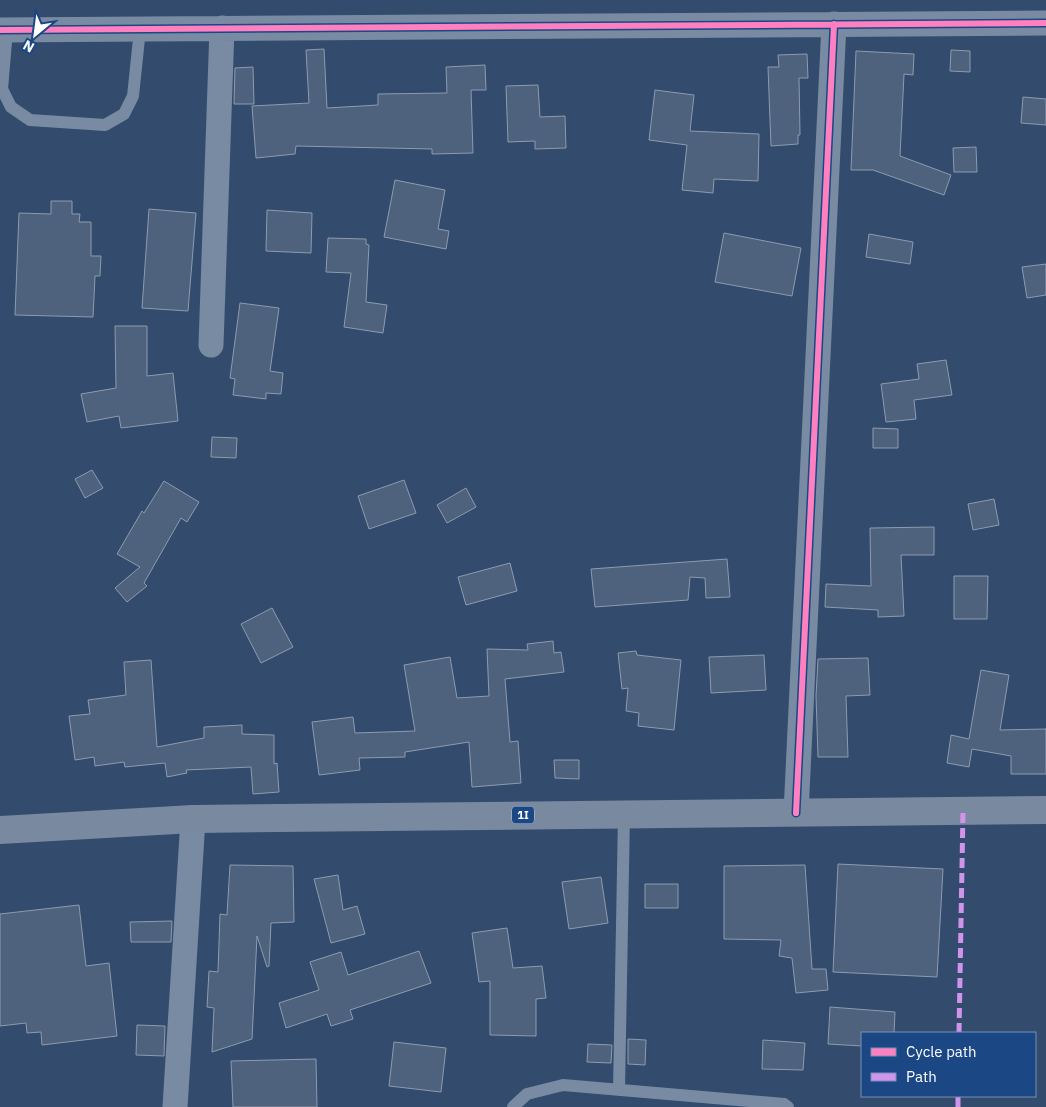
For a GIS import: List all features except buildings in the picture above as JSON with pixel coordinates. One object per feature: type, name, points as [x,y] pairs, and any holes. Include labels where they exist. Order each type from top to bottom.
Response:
[{"type":"highway","name":"1I","points":[[0,830],[193,818],[1046,810]]},
{"type":"street","points":[[4,30],[1046,23]]},
{"type":"street","points":[[796,813],[834,24]]},
{"type":"street","points":[[211,345],[222,28]]},
{"type":"street","points":[[175,1107],[193,818]]},
{"type":"lane","points":[[4,30],[2,88],[11,107],[30,120],[105,126],[124,114],[133,96],[140,29]]},
{"type":"lane","points":[[619,1090],[624,814]]},
{"type":"lane","points":[[513,1107],[526,1094],[563,1085],[784,1104],[788,1107]]},
{"type":"marked path","points":[[959,1032],[963,811]]},
{"type":"marked path","points":[[958,1097],[958,1107]]},
{"type":"cycle path","points":[[0,30],[1046,23]]},
{"type":"cycle path","points":[[796,813],[834,24]]}]
